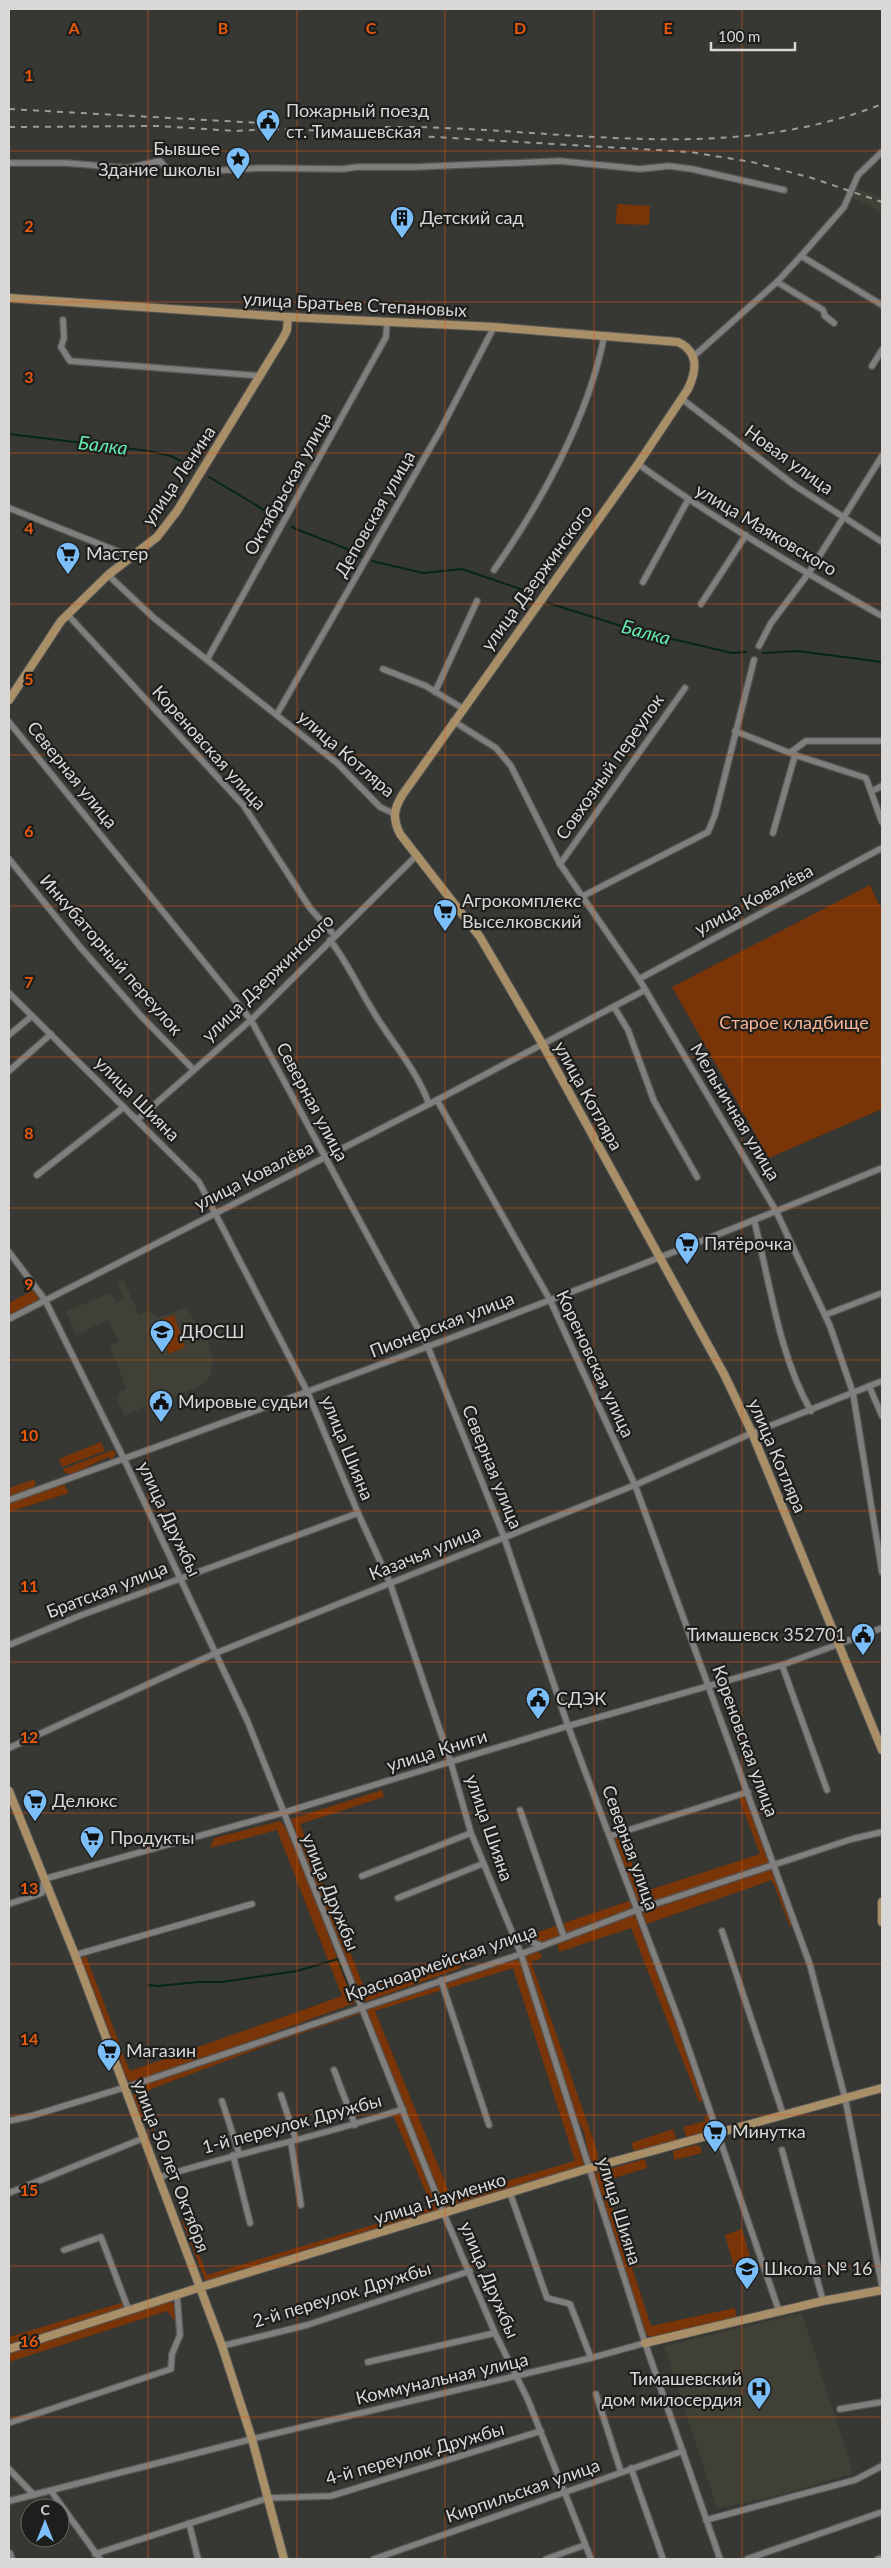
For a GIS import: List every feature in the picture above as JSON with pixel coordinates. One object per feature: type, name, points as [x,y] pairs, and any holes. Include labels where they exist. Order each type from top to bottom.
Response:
[{"type":"main road","name":"улица Братьев Степановых","points":[[9,298],[288,317],[494,327],[678,342],[687,346],[694,356]]},
{"type":"main road","name":"улица Ленина","points":[[9,700],[67,614],[108,575],[157,538],[177,511],[261,376],[287,330],[288,317]]},
{"type":"main road","name":"улица Дзержинского","points":[[394,814],[403,794],[462,708],[638,464],[682,399],[694,375],[694,356]]},
{"type":"main road","name":"улица Котляра","points":[[394,814],[395,824],[400,834],[480,937],[543,1045],[725,1376],[752,1433],[882,1750]]},
{"type":"main road","name":"улица 50 лет Октября","points":[[9,1791],[75,1955],[201,2287],[252,2439],[284,2559]]},
{"type":"main road","points":[[882,1902],[882,1922]]},
{"type":"main road","name":"улица Науменко","points":[[9,2349],[201,2287],[590,2168],[882,2088]]},
{"type":"main road","name":"Коммунальная улица","points":[[645,2343],[882,2288]]},
{"type":"street","points":[[694,356],[777,282],[801,256],[844,206],[858,174],[882,152]]},
{"type":"street","points":[[9,163],[66,163],[127,168],[160,161],[170,172],[180,173],[259,168],[343,169],[560,161],[640,170],[669,166],[692,168],[784,190]]},
{"type":"street","points":[[801,256],[882,305]]},
{"type":"street","points":[[777,282],[823,310],[826,316],[834,323]]},
{"type":"street","points":[[63,320],[64,338],[61,347],[70,361],[261,376]]},
{"type":"street","name":"Октябрьская улица","points":[[208,658],[386,337],[387,322]]},
{"type":"street","name":"Деповская улица","points":[[277,714],[437,437],[494,327]]},
{"type":"street","points":[[494,570],[550,482],[598,364],[604,337]]},
{"type":"street","points":[[872,366],[882,350]]},
{"type":"street","name":"Новая улица","points":[[682,399],[794,486],[882,542]]},
{"type":"street","points":[[759,646],[771,623],[808,574],[880,464],[882,456]]},
{"type":"street","name":"улица Маяковского","points":[[638,464],[688,500],[808,574],[882,616]]},
{"type":"street","points":[[643,582],[688,500]]},
{"type":"street","points":[[9,508],[132,557]]},
{"type":"street","points":[[701,604],[746,535]]},
{"type":"street","name":"улица Котляра","points":[[108,575],[154,618],[208,658],[337,763],[380,807],[394,814]]},
{"type":"street","points":[[435,692],[477,601]]},
{"type":"street","name":"Кореновская улица","points":[[67,614],[244,806],[310,908],[332,937],[375,1015],[407,1060],[424,1089],[430,1104]]},
{"type":"street","points":[[583,896],[708,832],[715,815],[754,660]]},
{"type":"street","points":[[383,669],[435,692],[462,708]]},
{"type":"street","name":"Совхозный переулок","points":[[560,864],[685,688]]},
{"type":"street","name":"Мельничная улица","points":[[453,721],[496,748],[511,766],[560,864],[639,978],[776,1211],[825,1315],[853,1392],[882,1572]]},
{"type":"street","name":"Северная улица","points":[[9,722],[251,1020],[428,1347],[504,1537],[568,1726],[679,2021],[779,2311]]},
{"type":"street","points":[[735,731],[866,778],[882,822]]},
{"type":"street","points":[[773,833],[793,753],[806,741],[882,740]]},
{"type":"street","points":[[872,791],[882,786]]},
{"type":"street","name":"улица Ковалёва","points":[[639,978],[882,848]]},
{"type":"street","name":"улица Дзержинского","points":[[137,1120],[251,1020],[332,937],[417,855]]},
{"type":"street","name":"Инкубаторный переулок","points":[[9,858],[81,948],[141,1016],[193,1070]]},
{"type":"street","name":"улица Ковалёва","points":[[9,1319],[215,1212],[430,1104],[645,990]]},
{"type":"street","name":"улица Шияна","points":[[9,993],[199,1182],[308,1391],[358,1513],[390,1583],[451,1762],[471,1834],[521,1954],[645,2343],[720,2559]]},
{"type":"street","points":[[614,1007],[628,1030],[654,1101],[697,1177]]},
{"type":"street","points":[[9,1036],[32,1016]]},
{"type":"street","points":[[9,1071],[51,1034]]},
{"type":"street","name":"Кореновская улица","points":[[437,1100],[550,1300],[635,1485],[810,1965],[845,2098],[882,2288]]},
{"type":"street","points":[[37,1175],[124,1107]]},
{"type":"street","name":"Пионерская улица","points":[[9,1500],[124,1460],[428,1347],[660,1258],[882,1168]]},
{"type":"street","points":[[754,1220],[780,1332],[803,1397],[811,1411]]},
{"type":"street","name":"улица Дружбы","points":[[9,1252],[45,1300],[124,1460],[246,1720],[444,2214],[495,2333],[541,2431],[590,2559]]},
{"type":"street","points":[[825,1315],[882,1293]]},
{"type":"street","name":"Казачья улица","points":[[9,1748],[216,1653],[635,1485],[752,1433],[882,1381]]},
{"type":"street","points":[[869,1386],[882,1416]]},
{"type":"street","name":"Братская улица","points":[[9,1645],[180,1578],[358,1513]]},
{"type":"street","name":"улица Книги","points":[[44,1879],[282,1813],[568,1726],[782,1665],[882,1628]]},
{"type":"street","points":[[782,1665],[828,1790]]},
{"type":"street","points":[[610,1836],[748,1792]]},
{"type":"street","points":[[520,1810],[564,1937]]},
{"type":"street","name":"Красноармейская улица","points":[[9,2121],[125,2088],[360,2006],[521,1954],[636,1910],[852,1839],[882,1832]]},
{"type":"street","points":[[362,1876],[471,1834]]},
{"type":"street","points":[[398,1898],[482,1864]]},
{"type":"street","points":[[9,1904],[42,1893],[44,1879]]},
{"type":"street","points":[[75,1955],[252,1904]]},
{"type":"street","points":[[722,1930],[783,2114]]},
{"type":"street","points":[[513,1935],[535,1945],[542,1945]]},
{"type":"street","points":[[441,1980],[489,2125]]},
{"type":"street","points":[[334,2070],[355,2125]]},
{"type":"street","points":[[281,2096],[294,2141],[301,2205]]},
{"type":"street","points":[[222,2101],[236,2154],[250,2223]]},
{"type":"street","name":"1-й переулок Дружбы","points":[[160,2177],[236,2154],[355,2125],[403,2109]]},
{"type":"street","points":[[9,2193],[144,2138]]},
{"type":"street","points":[[782,2150],[823,2301]]},
{"type":"street","points":[[510,2193],[547,2298],[570,2304],[591,2358]]},
{"type":"street","points":[[64,2250],[101,2237],[129,2311]]},
{"type":"street","name":"2-й переулок Дружбы","points":[[222,2346],[307,2325],[470,2271]]},
{"type":"street","points":[[9,2423],[171,2370],[172,2354],[180,2335],[177,2295]]},
{"type":"street","points":[[368,2362],[495,2333]]},
{"type":"street","name":"Коммунальная улица","points":[[9,2501],[252,2439],[515,2377],[645,2343]]},
{"type":"street","points":[[596,2394],[621,2472]]},
{"type":"street","points":[[840,2410],[882,2402]]},
{"type":"street","name":"4-й переулок Дружбы","points":[[95,2554],[268,2498],[331,2496],[541,2431]]},
{"type":"street","name":"Кирпильская улица","points":[[374,2559],[683,2451]]},
{"type":"street","points":[[706,2520],[855,2480],[882,2466]]},
{"type":"street","points":[[631,2468],[663,2559]]},
{"type":"street","points":[[9,2469],[34,2495]]},
{"type":"street","points":[[51,2491],[100,2559]]},
{"type":"street","points":[[747,2559],[882,2512]]},
{"type":"street","points":[[188,2523],[198,2559]]},
{"type":"street","points":[[546,2559],[585,2545]]},
{"type":"street","points":[[878,2559],[882,2558]]},
{"type":"shaded area","points":[[855,187],[882,198],[882,212],[851,197]]},
{"type":"shaded area","name":"ДЮСШ","points":[[123,1279],[139,1315],[149,1310],[157,1318],[187,1307],[202,1334],[206,1334],[213,1359],[211,1375],[199,1387],[148,1405],[125,1416],[116,1397],[119,1396],[119,1391],[126,1389],[110,1346],[119,1341],[108,1320],[76,1335],[66,1311],[111,1293],[116,1303],[125,1299],[117,1282]]},
{"type":"shaded area","name":"Тимашевский дом милосердия","points":[[802,2313],[853,2473],[788,2493],[717,2509],[664,2346]]},
{"type":"green space","points":[[617,204],[650,206],[649,225],[616,224]]},
{"type":"green space","name":"Старое кладбище","points":[[870,885],[882,911],[882,1109],[769,1158],[672,987]]},
{"type":"green space","points":[[35,1289],[39,1296],[37,1302],[9,1316],[9,1303]]},
{"type":"green space","points":[[174,1315],[185,1347],[169,1354],[157,1321]]},
{"type":"green space","points":[[101,1442],[105,1451],[62,1467],[59,1459]]},
{"type":"green space","points":[[113,1450],[116,1453],[112,1460],[108,1457],[73,1474],[65,1473],[63,1469]]},
{"type":"green space","points":[[35,1479],[35,1487],[9,1497],[9,1488]]},
{"type":"green space","points":[[64,1484],[69,1493],[9,1512],[9,1503]]},
{"type":"green space","points":[[382,1790],[384,1797],[300,1824],[365,1990],[457,1957],[461,1968],[365,2002],[361,1999],[291,1819]]},
{"type":"green space","points":[[745,1796],[771,1861],[770,1864],[638,1906],[614,1837],[624,1834],[623,1839],[643,1892],[760,1854],[739,1798]]},
{"type":"green space","points":[[280,1821],[287,1829],[355,2003],[135,2083],[131,2082],[125,2076],[119,2054],[121,2050],[130,2071],[342,1996],[277,1830],[210,1848],[214,1838]]},
{"type":"green space","points":[[770,1870],[774,1871],[793,1925],[790,1927],[772,1880],[644,1925],[643,1912]]},
{"type":"green space","points":[[632,1900],[631,1909],[623,1914],[567,1933],[561,1924]]},
{"type":"green space","points":[[633,1914],[706,2100],[699,2102],[631,1928],[559,1952],[557,1943]]},
{"type":"green space","points":[[558,1925],[562,1935],[541,1943],[524,1937]]},
{"type":"green space","points":[[536,1951],[540,1953],[542,1958],[531,1962],[598,2153],[598,2163],[593,2164],[590,2160],[584,2132],[572,2108],[525,1956]]},
{"type":"green space","points":[[92,1953],[86,1956],[120,2045],[113,2042],[81,1958]]},
{"type":"green space","points":[[516,1959],[520,1962],[588,2166],[448,2208],[444,2205],[366,2007],[440,1986],[442,1990],[375,2011],[451,2197],[575,2161],[513,1968],[446,1989],[444,1983]]},
{"type":"green space","points":[[358,2008],[362,2013],[276,2042],[141,2093],[156,2136],[141,2116],[133,2096],[138,2087],[203,2061]]},
{"type":"green space","points":[[393,2115],[403,2116],[439,2208],[438,2211],[207,2282],[205,2280],[182,2221],[185,2216],[207,2275],[432,2207]]},
{"type":"green space","points":[[711,2115],[715,2128],[713,2131],[687,2139],[683,2127],[705,2121],[704,2117]]},
{"type":"green space","points":[[673,2129],[677,2141],[635,2155],[631,2143]]},
{"type":"green space","points":[[695,2145],[700,2146],[702,2153],[674,2160],[673,2151]]},
{"type":"green space","points":[[645,2159],[647,2168],[604,2181],[651,2326],[735,2308],[736,2317],[652,2337],[645,2334],[595,2176],[598,2172]]},
{"type":"green space","points":[[742,2229],[752,2264],[735,2270],[725,2235]]},
{"type":"green space","points":[[167,2301],[172,2302],[175,2306],[175,2321],[167,2311],[9,2362],[9,2352]]},
{"type":"green space","points":[[124,2302],[126,2307],[9,2346],[9,2337]]},
{"type":"waterway","name":"Балка","points":[[9,434],[149,451],[171,456],[194,468]]},
{"type":"waterway","name":"Балка","points":[[209,477],[279,519]]},
{"type":"waterway","name":"Балка","points":[[292,527],[345,548],[362,557]]},
{"type":"waterway","name":"Балка","points":[[372,561],[423,573],[462,569],[529,592]]},
{"type":"waterway","name":"Балка","points":[[548,603],[634,630],[732,653],[746,652]]},
{"type":"waterway","name":"Балка","points":[[763,653],[798,651],[882,662]]},
{"type":"waterway","points":[[148,1985],[222,1982],[297,1971],[338,1959],[354,2000]]},
{"type":"railway","points":[[385,127],[448,128],[636,139],[698,139],[760,134],[821,123],[882,104]]},
{"type":"railway","points":[[9,109],[260,123]]},
{"type":"railway","points":[[9,127],[159,126],[236,131],[267,129],[332,131],[690,152],[752,162],[812,178],[882,202]]},
{"type":"place","name":"Пожарный поезд ст. Тимашевская","points":[[268,142]]},
{"type":"place","name":"Бывшее Здание школы","points":[[238,180]]},
{"type":"place","name":"Детский сад","points":[[402,239]]},
{"type":"place","name":"Мастер","points":[[68,575]]},
{"type":"place","name":"Агрокомплекс Выселковский","points":[[445,932]]},
{"type":"place","name":"Пятёрочка","points":[[687,1265]]},
{"type":"place","name":"ДЮСШ","points":[[162,1353]]},
{"type":"place","name":"Мировые судьи","points":[[161,1423]]},
{"type":"place","name":"Тимашевск 352701","points":[[863,1656]]},
{"type":"place","name":"СДЭК","points":[[538,1720]]},
{"type":"place","name":"Делюкс","points":[[35,1822]]},
{"type":"place","name":"Продукты","points":[[92,1859]]},
{"type":"place","name":"Магазин","points":[[109,2072]]},
{"type":"place","name":"Минутка","points":[[715,2153]]},
{"type":"place","name":"Школа № 16","points":[[747,2290]]},
{"type":"place","name":"Тимашевский дом милосердия","points":[[759,2410]]}]
